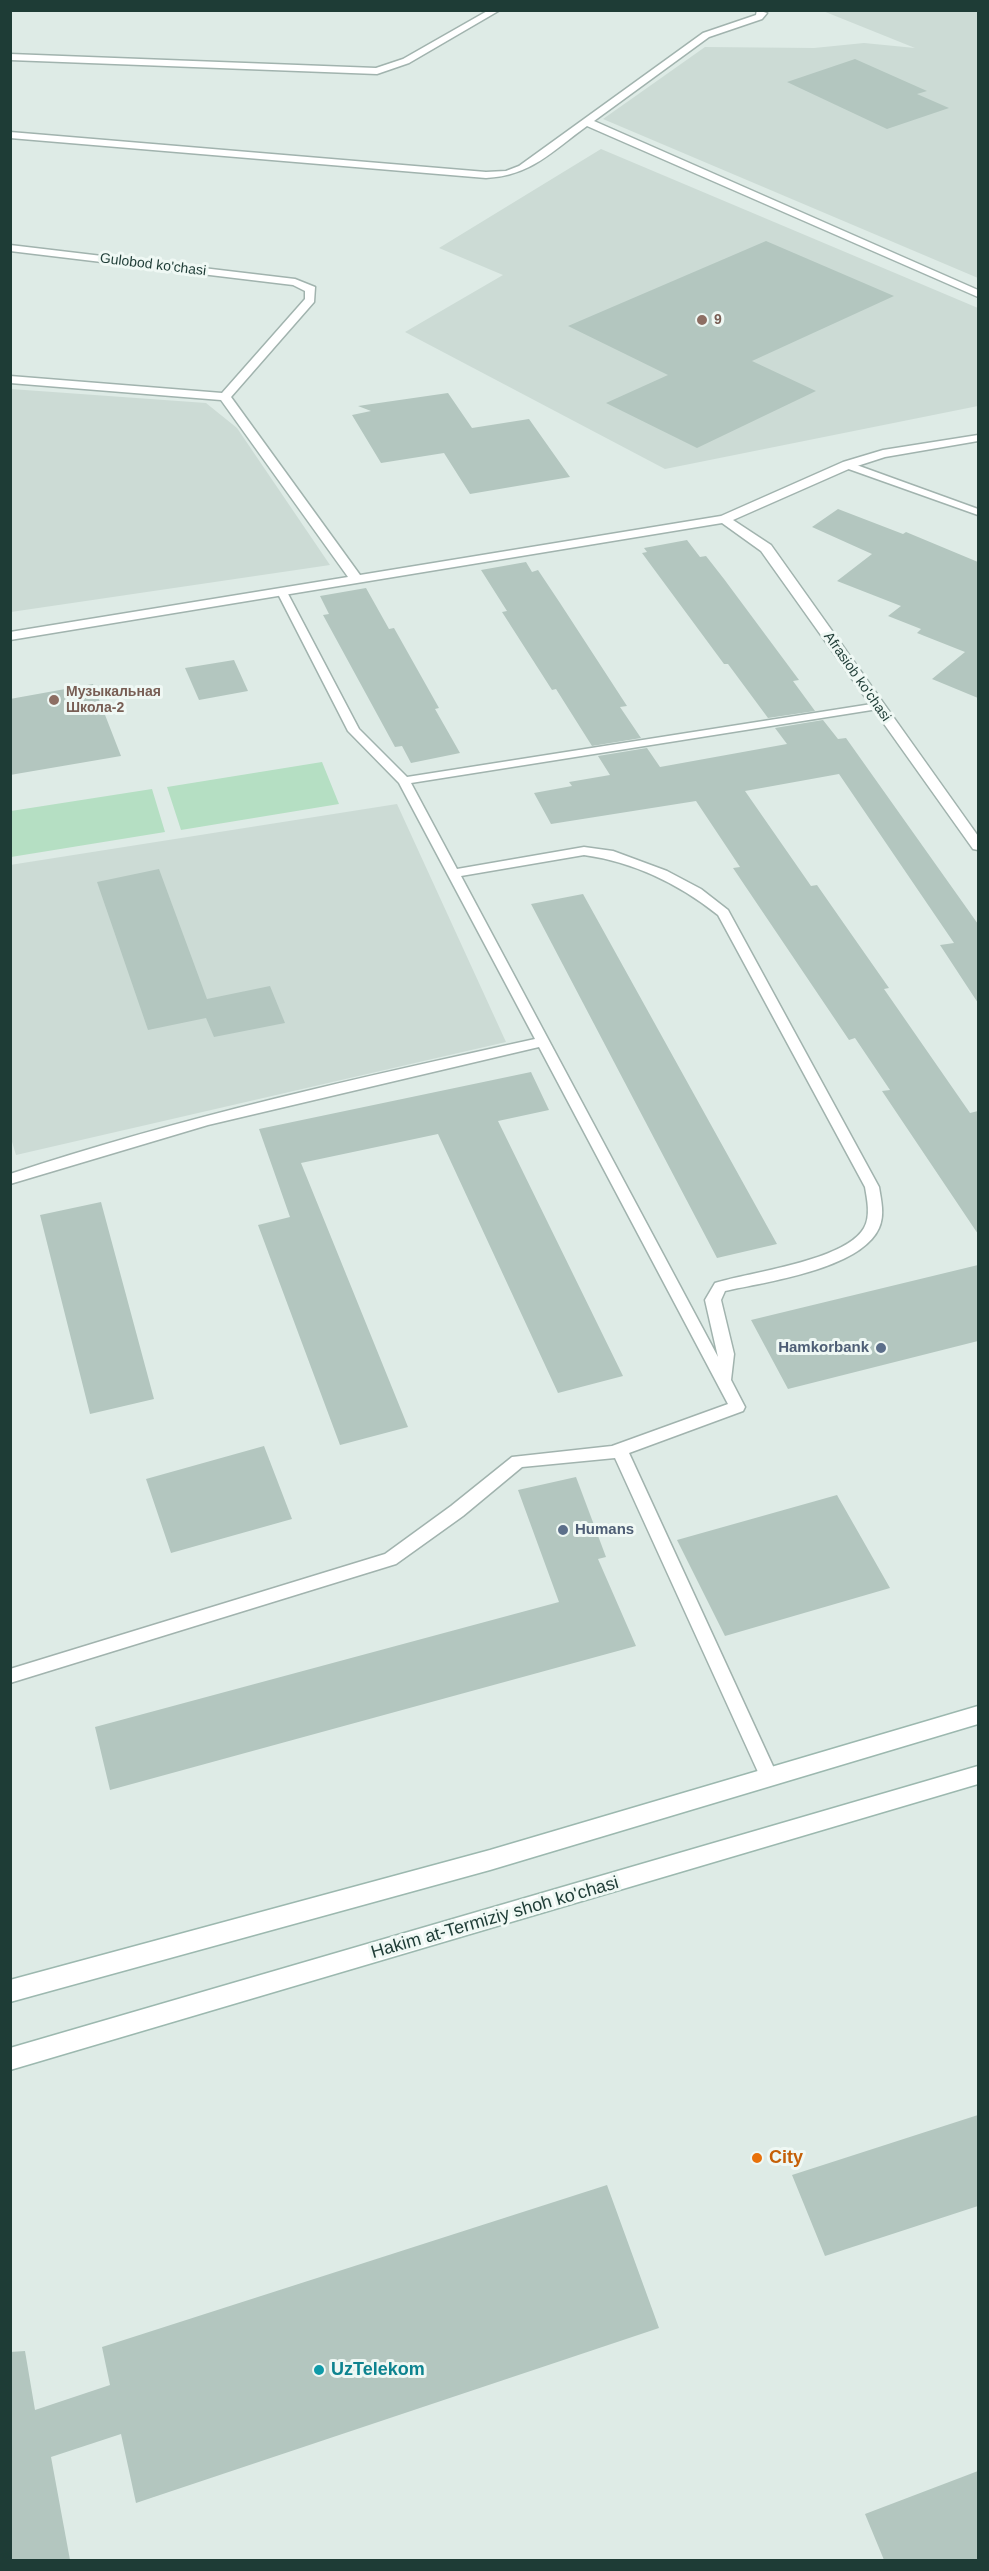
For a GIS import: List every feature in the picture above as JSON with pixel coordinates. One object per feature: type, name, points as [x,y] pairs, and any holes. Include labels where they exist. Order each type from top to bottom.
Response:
[{"type":"street","points":[[10,57],[377,71],[406,61],[496,10]]},
{"type":"street","points":[[10,135],[486,175],[508,174],[523,168],[706,35],[759,17],[763,13],[761,10]]},
{"type":"street","points":[[587,122],[978,294]]},
{"type":"street","name":"Gulobod ko'chasi","points":[[10,248],[294,282],[311,289],[310,300],[225,397]]},
{"type":"street","points":[[10,379],[225,397],[357,580]]},
{"type":"street","points":[[10,636],[724,519],[847,465],[883,454],[978,438]]},
{"type":"street","name":"Afrasiob ko'chasi","points":[[724,519],[766,548],[978,846]]},
{"type":"street","points":[[10,1991],[490,1860],[978,1715]]},
{"type":"street","name":"Hakim at-Termiziy shoh ko'chasi","points":[[10,2059],[978,1775]]},
{"type":"lane","points":[[847,465],[978,512]]},
{"type":"lane","points":[[10,1676],[390,1559],[457,1511],[519,1461],[619,1449],[737,1407],[404,781],[354,731],[282,592]]},
{"type":"lane","points":[[404,781],[878,706]]},
{"type":"lane","points":[[453,874],[584,851],[632,861],[697,892],[723,912],[872,1187],[875,1217],[868,1235],[844,1251],[815,1263],[720,1287],[713,1300],[726,1354],[723,1380]]},
{"type":"lane","points":[[10,1179],[94,1150],[249,1108],[542,1042]]},
{"type":"lane","points":[[619,1449],[769,1777]]},
{"type":"shaded area","points":[[823,11],[978,11],[978,278],[603,119],[705,47],[814,48],[864,43],[915,48]]},
{"type":"shaded area","name":"9","points":[[601,149],[978,308],[978,406],[665,469],[405,332],[503,275],[439,248]]},
{"type":"shaded area","points":[[11,389],[206,403],[237,428],[330,565],[11,612]]},
{"type":"shaded area","points":[[397,804],[506,1042],[16,1155],[10,1135],[10,865]]},
{"type":"green space","points":[[322,762],[339,804],[181,830],[167,787]]},
{"type":"green space","points":[[152,789],[165,832],[11,857],[11,811]]},
{"type":"building","points":[[855,59],[927,91],[917,94],[949,108],[887,129],[787,82]]},
{"type":"building","points":[[766,241],[894,296],[752,361],[816,391],[697,448],[606,403],[668,375],[568,326]]},
{"type":"building","points":[[448,393],[472,428],[529,419],[570,477],[470,494],[444,453],[381,463],[352,415],[371,411],[358,406]]},
{"type":"building","points":[[838,509],[903,534],[906,532],[978,562],[978,698],[932,679],[965,652],[917,633],[921,629],[888,616],[901,606],[837,581],[872,554],[812,527]]},
{"type":"building","points":[[687,540],[700,557],[706,556],[724,579],[799,680],[793,681],[815,711],[768,718],[728,664],[724,664],[642,553],[647,552],[644,548]]},
{"type":"building","points":[[526,562],[532,572],[538,570],[560,603],[627,706],[620,707],[641,738],[592,746],[556,689],[552,690],[502,612],[507,611],[481,570]]},
{"type":"building","points":[[366,588],[389,629],[394,628],[439,708],[435,709],[460,753],[411,763],[402,746],[395,747],[323,615],[329,614],[320,596]]},
{"type":"building","points":[[234,660],[248,691],[199,700],[185,668]]},
{"type":"building","points":[[93,684],[121,756],[10,775],[10,699]]},
{"type":"building","points":[[823,720],[838,739],[846,738],[978,924],[978,1003],[940,945],[954,943],[839,774],[745,791],[811,886],[817,885],[889,988],[884,989],[970,1113],[978,1111],[978,1234],[882,1091],[890,1090],[855,1038],[849,1040],[733,868],[740,867],[696,801],[551,824],[534,793],[572,786],[569,782],[610,775],[598,756],[647,748],[660,767],[787,744],[775,728]]},
{"type":"building","points":[[159,869],[207,999],[270,986],[285,1023],[214,1037],[206,1018],[148,1030],[97,882]]},
{"type":"building","points":[[583,894],[777,1244],[717,1258],[531,904]]},
{"type":"building","points":[[531,1072],[549,1110],[498,1121],[623,1376],[558,1393],[438,1134],[301,1163],[408,1427],[340,1445],[258,1225],[290,1217],[259,1129]]},
{"type":"building","points":[[101,1202],[154,1399],[90,1414],[40,1215]]},
{"type":"building","points":[[978,1265],[978,1341],[788,1389],[751,1320]]},
{"type":"building","points":[[264,1446],[292,1519],[171,1553],[146,1479]]},
{"type":"building","points":[[576,1477],[606,1557],[598,1559],[636,1646],[110,1790],[95,1727],[559,1602],[518,1490]]},
{"type":"building","points":[[837,1495],[890,1588],[725,1636],[677,1540]]},
{"type":"building","points":[[978,2115],[978,2206],[825,2256],[792,2175]]},
{"type":"building","name":"UzTelekom","points":[[607,2185],[659,2328],[136,2503],[121,2434],[51,2457],[70,2560],[10,2560],[10,2352],[25,2351],[35,2410],[110,2385],[102,2347]]},
{"type":"building","points":[[978,2471],[978,2560],[884,2560],[865,2514]]},
{"type":"place","name":"9","points":[[702,320]]},
{"type":"place","name":"Музыкальная Школа-2","points":[[54,700]]},
{"type":"place","name":"Hamkorbank","points":[[881,1348]]},
{"type":"place","name":"Humans","points":[[563,1530]]},
{"type":"place","name":"City","points":[[757,2158]]},
{"type":"place","name":"UzTelekom","points":[[319,2370]]}]
